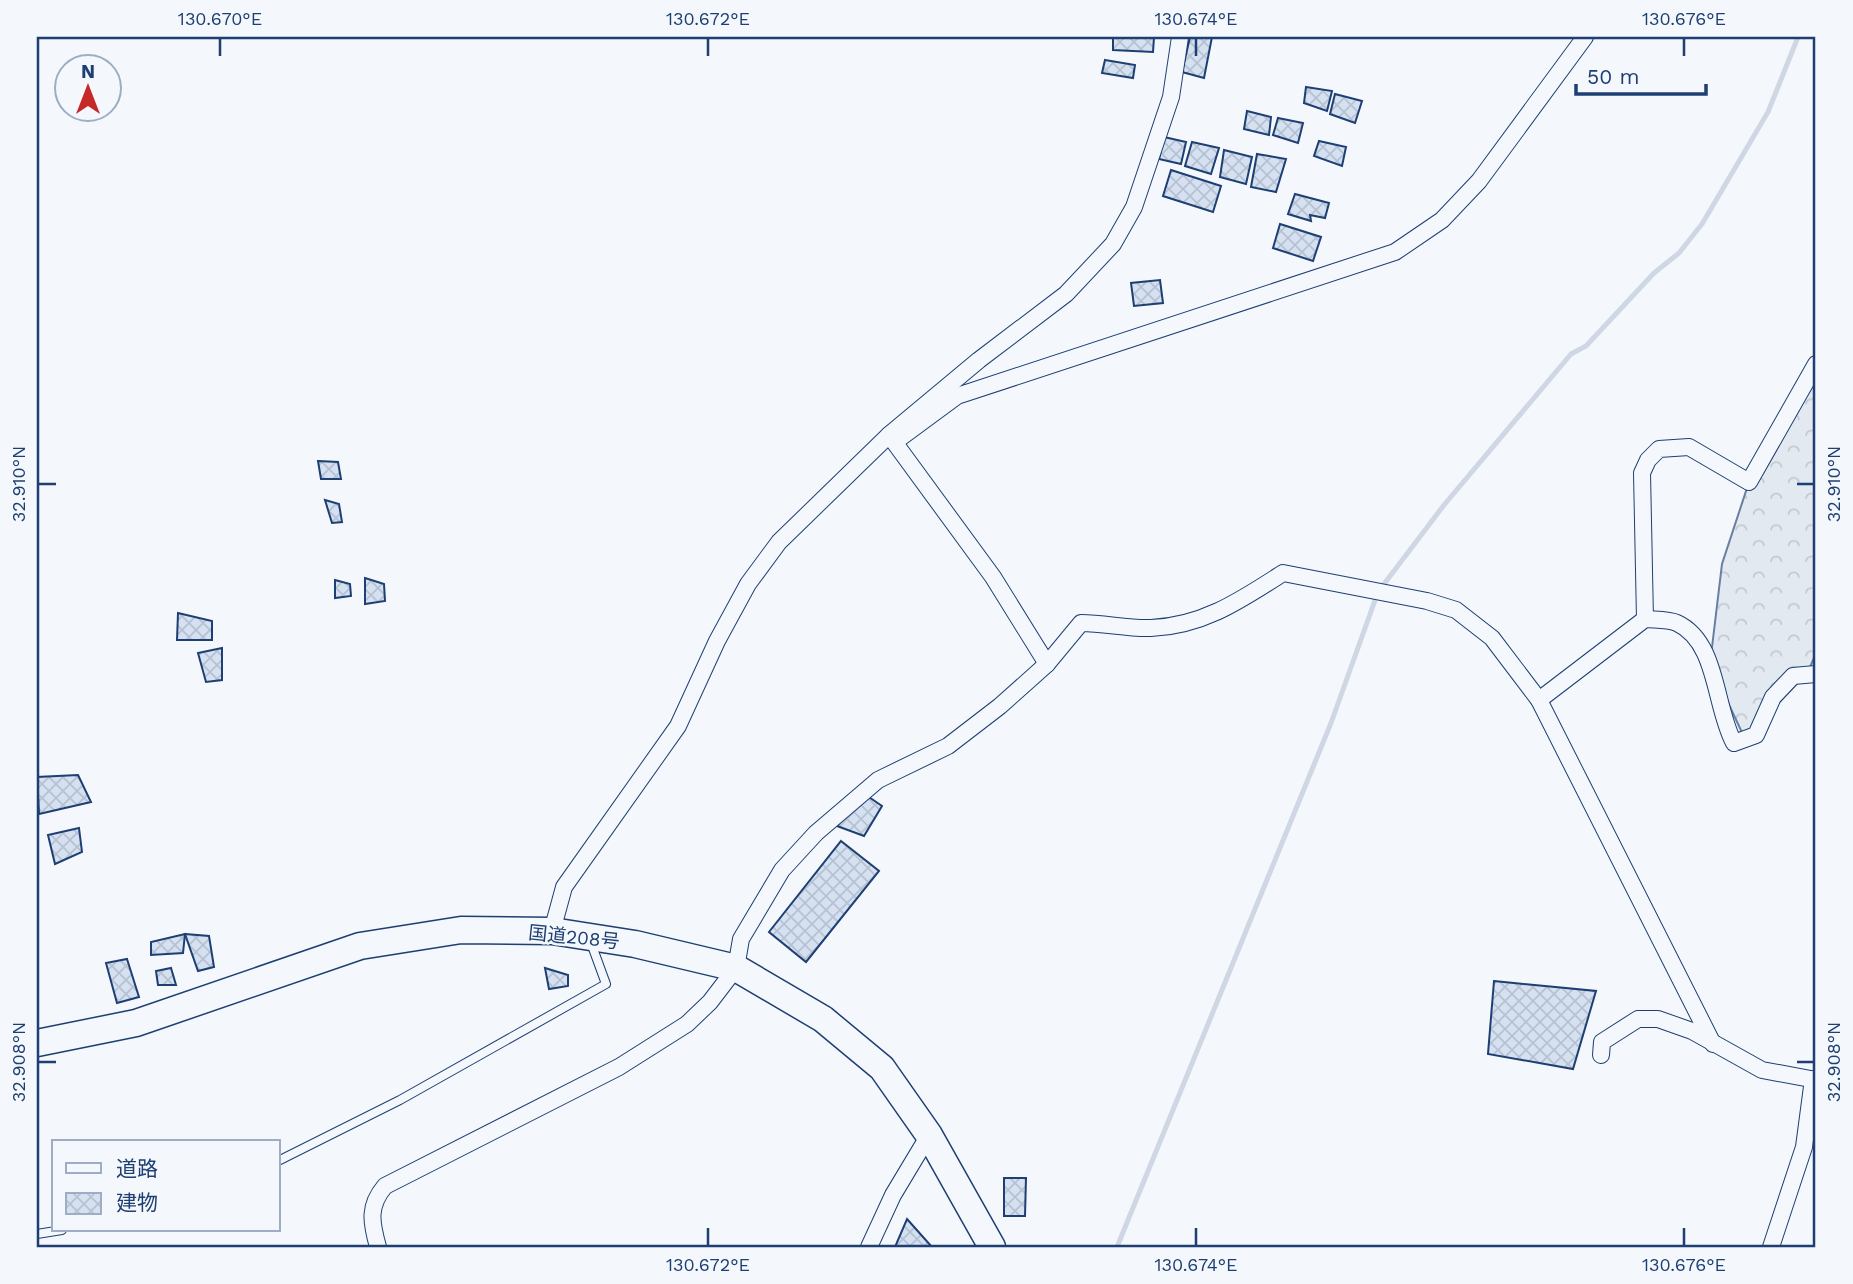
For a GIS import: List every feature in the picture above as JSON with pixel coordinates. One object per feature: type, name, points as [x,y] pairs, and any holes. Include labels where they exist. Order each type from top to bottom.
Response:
[{"type":"highway","name":"国道208号","points":[[37,1043],[136,1023],[360,946],[461,930],[552,931],[635,944],[736,968],[823,1019],[882,1068],[929,1135],[992,1247]]},
{"type":"street","points":[[552,931],[564,887],[678,726],[717,641],[748,584],[779,542],[979,360],[1066,294],[1113,244],[1134,206],[1171,97],[1180,37]]},
{"type":"street","points":[[892,438],[957,396],[1395,252],[1442,220],[1479,181],[1586,37]]},
{"type":"street","points":[[1645,619],[1642,473],[1648,460],[1659,449],[1689,447],[1749,482],[1816,364]]},
{"type":"street","points":[[892,438],[993,577],[1047,664]]},
{"type":"street","points":[[378,1247],[373,1230],[373,1200],[385,1186],[642,1053],[687,1024],[710,1002],[736,968],[741,940],[782,870],[816,833],[878,780],[948,746],[1000,706],[1047,664],[1081,624],[1151,628],[1179,625],[1223,612],[1283,573],[1427,601],[1456,610],[1492,638],[1539,700],[1713,1044]]},
{"type":"street","points":[[1539,700],[1645,619],[1676,622],[1702,641],[1724,723],[1734,743],[1756,735],[1773,697],[1793,676],[1816,674]]},
{"type":"street","points":[[1601,1055],[1602,1042],[1638,1019],[1658,1019],[1692,1031],[1762,1070],[1815,1079],[1804,1147],[1771,1247]]},
{"type":"street","points":[[37,1055],[136,1023]]},
{"type":"street","points":[[869,1247],[892,1195],[929,1135]]},
{"type":"lane","points":[[280,1160],[400,1100],[606,984],[589,937]]},
{"type":"green space","points":[[1816,380],[1816,653],[1808,672],[1745,739],[1710,664],[1722,564],[1749,482]]},
{"type":"building","points":[[1113,37],[1154,37],[1153,52],[1113,50]]},
{"type":"building","points":[[1190,37],[1212,37],[1204,78],[1182,72]]},
{"type":"building","points":[[1105,60],[1135,65],[1133,78],[1102,73]]},
{"type":"building","points":[[1306,87],[1332,91],[1327,111],[1304,103]]},
{"type":"building","points":[[1335,94],[1362,101],[1355,123],[1330,114]]},
{"type":"building","points":[[1247,111],[1271,117],[1269,135],[1244,129]]},
{"type":"building","points":[[1278,118],[1303,123],[1298,143],[1273,135]]},
{"type":"building","points":[[1164,137],[1186,142],[1181,164],[1159,159]]},
{"type":"building","points":[[1319,141],[1346,147],[1342,166],[1314,156]]},
{"type":"building","points":[[1192,142],[1219,148],[1211,174],[1185,166]]},
{"type":"building","points":[[1224,150],[1252,157],[1246,184],[1220,177]]},
{"type":"building","points":[[1257,154],[1286,159],[1276,192],[1251,187]]},
{"type":"building","points":[[1171,170],[1221,186],[1213,212],[1163,196]]},
{"type":"building","points":[[1295,194],[1329,203],[1325,218],[1310,215],[1311,221],[1288,214]]},
{"type":"building","points":[[1280,224],[1321,237],[1313,261],[1273,248]]},
{"type":"building","points":[[1160,280],[1163,303],[1134,306],[1131,283]]},
{"type":"building","points":[[318,461],[338,462],[341,479],[321,479]]},
{"type":"building","points":[[325,500],[339,504],[342,522],[332,523]]},
{"type":"building","points":[[365,578],[384,584],[385,601],[365,604]]},
{"type":"building","points":[[335,580],[350,584],[351,596],[335,598]]},
{"type":"building","points":[[178,613],[212,621],[212,640],[177,640]]},
{"type":"building","points":[[222,648],[222,680],[206,682],[198,653]]},
{"type":"building","points":[[78,775],[91,802],[39,814],[37,777]]},
{"type":"building","points":[[863,793],[882,806],[864,836],[837,826]]},
{"type":"building","points":[[79,828],[82,852],[55,864],[48,835]]},
{"type":"building","points":[[841,841],[879,871],[806,962],[769,932]]},
{"type":"building","points":[[185,934],[209,936],[214,967],[198,971]]},
{"type":"building","points":[[185,934],[183,953],[151,955],[151,942]]},
{"type":"building","points":[[127,959],[139,997],[117,1003],[106,963]]},
{"type":"building","points":[[171,968],[176,985],[158,985],[156,971]]},
{"type":"building","points":[[545,968],[568,975],[568,986],[549,989]]},
{"type":"building","points":[[1494,981],[1596,991],[1573,1069],[1488,1054]]},
{"type":"building","points":[[1004,1178],[1026,1178],[1025,1216],[1004,1216]]},
{"type":"building","points":[[907,1219],[932,1247],[895,1247]]},
{"type":"waterway","points":[[1117,1247],[1331,723],[1378,592],[1444,505],[1571,354],[1586,346],[1654,273],[1679,253],[1702,224],[1768,112],[1798,37]]}]
